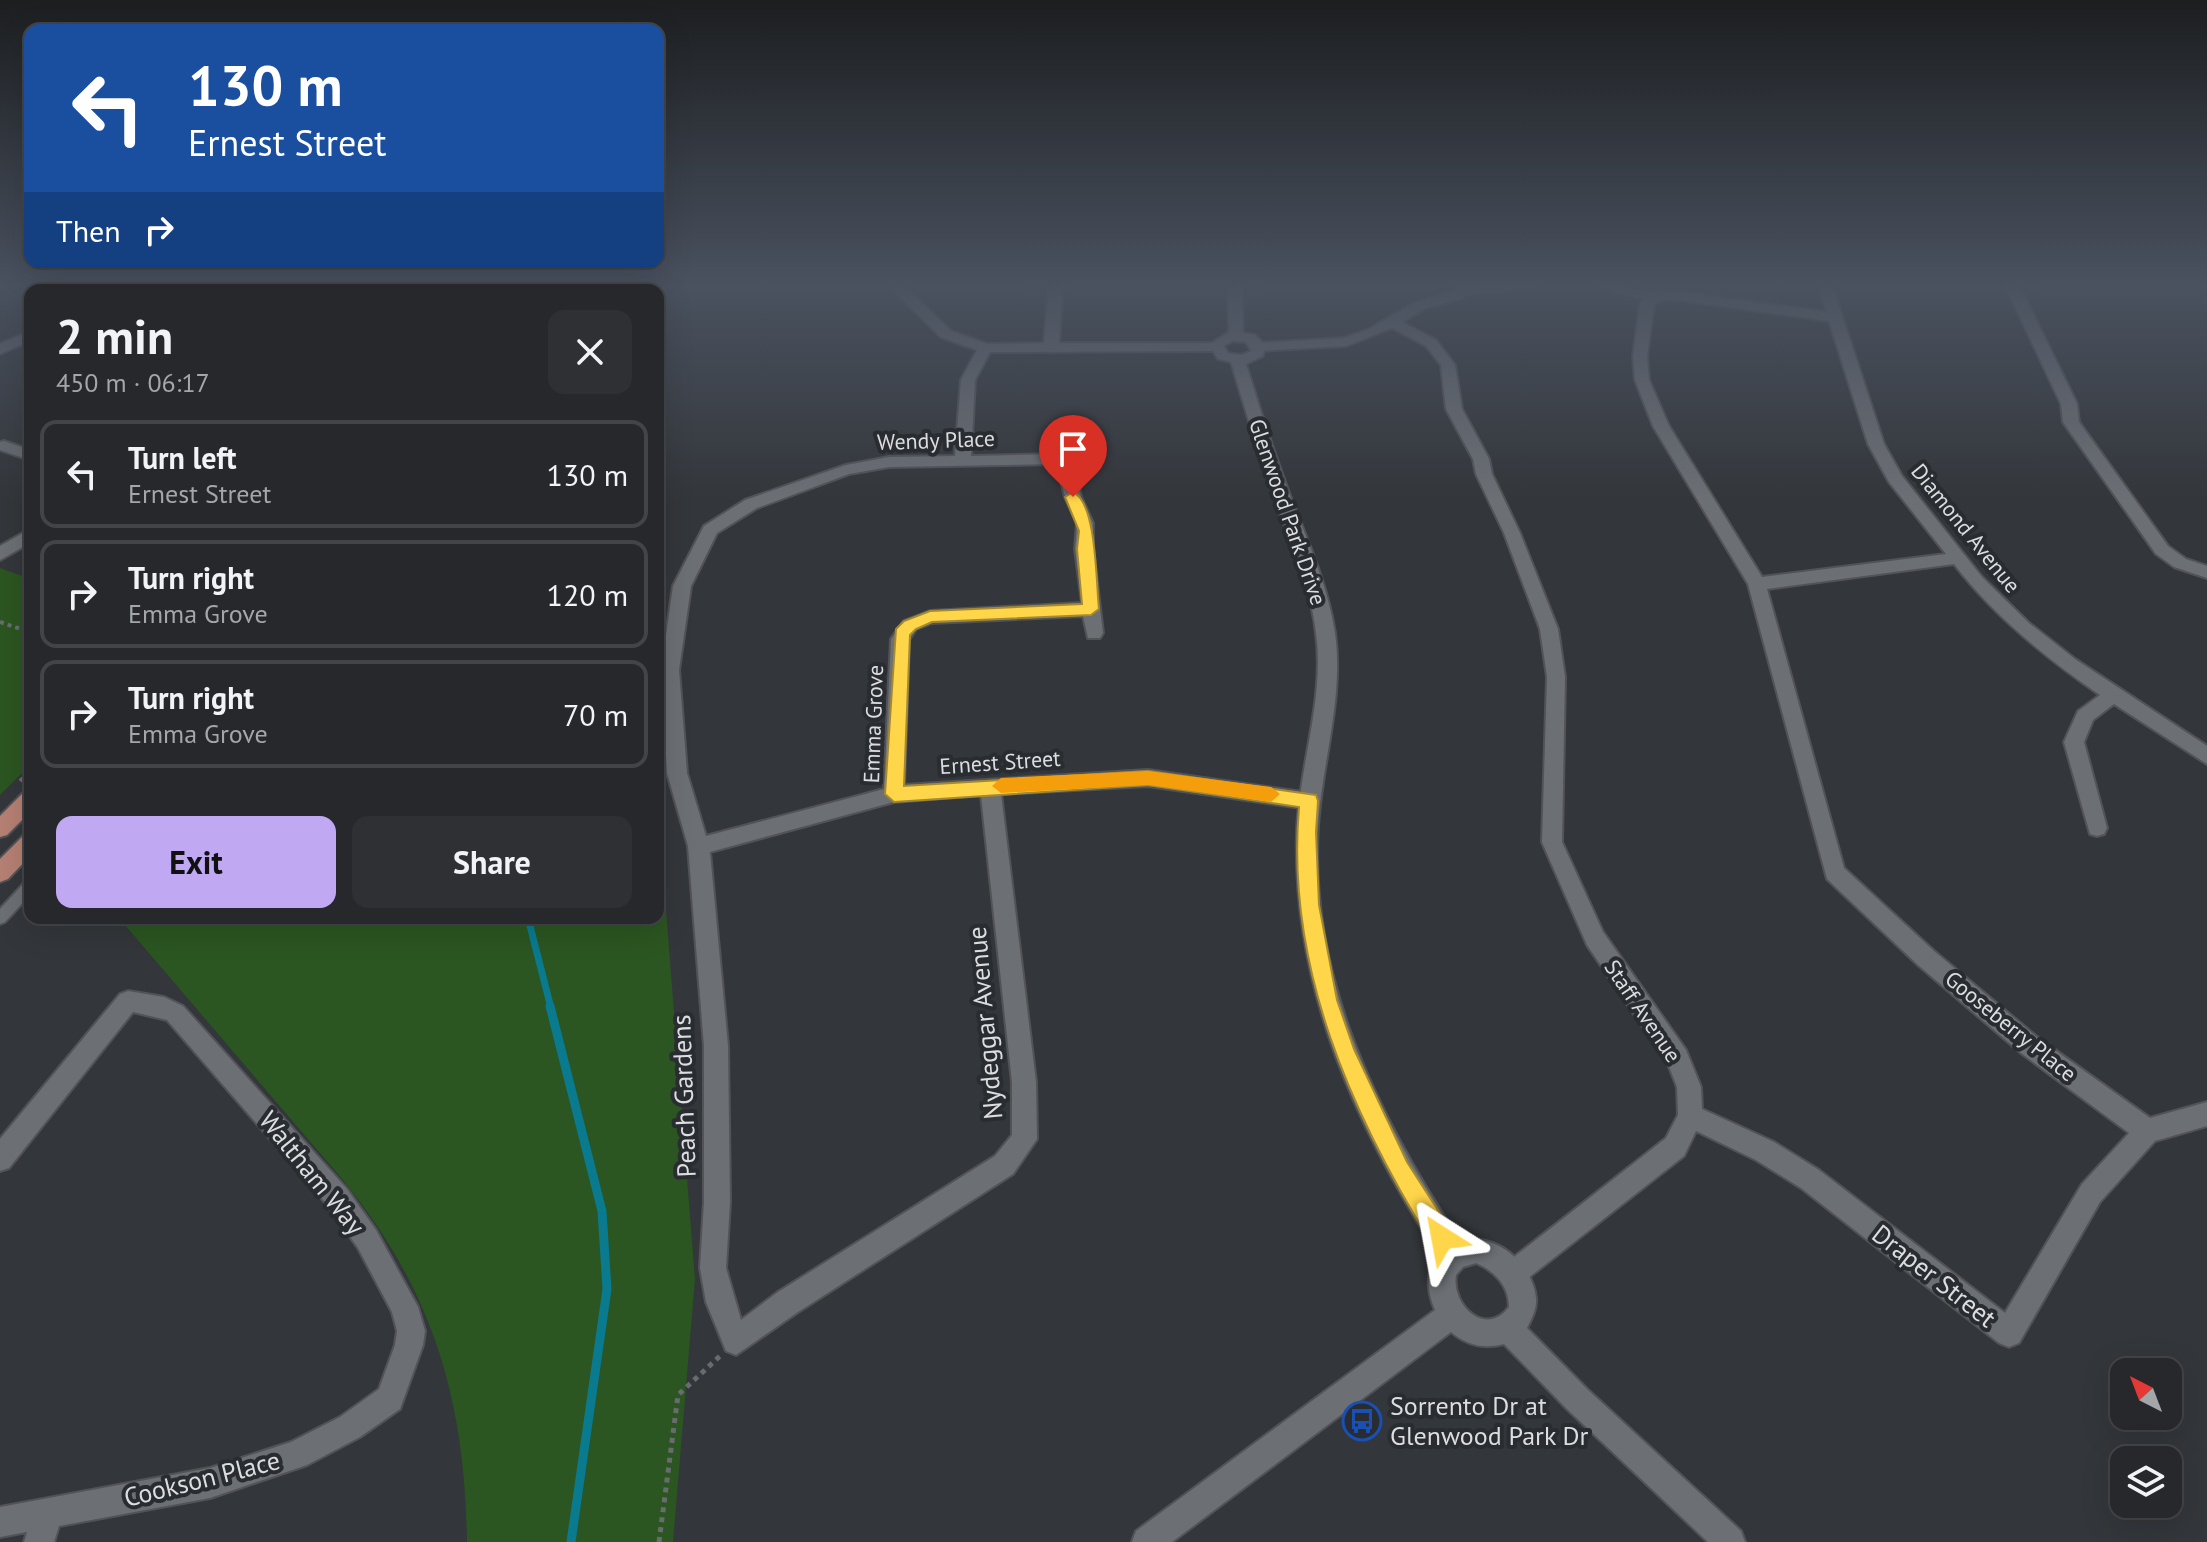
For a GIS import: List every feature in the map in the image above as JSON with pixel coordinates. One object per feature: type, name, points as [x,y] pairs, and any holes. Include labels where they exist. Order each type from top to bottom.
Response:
[{"type":"main road","points":[[0,829],[24,805]]},
{"type":"main road","points":[[0,873],[24,848]]},
{"type":"street","points":[[963,460],[968,380],[980,357]]},
{"type":"street","points":[[1227,357],[1238,360],[1250,357]]},
{"type":"street","name":"Staff Avenue","points":[[1444,357],[1448,365],[1453,403],[1458,416],[1481,459],[1484,474],[1512,533],[1549,629],[1556,677],[1552,842],[1595,938],[1678,1058],[1689,1087],[1690,1116]]},
{"type":"street","points":[[1640,357],[1642,380],[1661,426],[1757,584],[1958,558]]},
{"type":"street","name":"Diamond Avenue","points":[[1847,357],[1876,444],[1895,478],[1976,581],[2023,627],[2113,695],[2207,756]]},
{"type":"street","points":[[2048,357],[2069,404],[2071,422],[2158,545],[2176,566],[2207,572]]},
{"type":"street","name":"Glenwood Park Drive","points":[[1238,360],[1256,423],[1311,567],[1321,602],[1327,654],[1327,700],[1306,832],[1309,905],[1327,1000],[1344,1050],[1399,1170],[1454,1256]]},
{"type":"street","points":[[4,446],[24,453]]},
{"type":"street","name":"Wendy Place","points":[[710,530],[751,504],[857,467],[1063,450],[1073,497],[1085,523],[1084,549],[1091,609]]},
{"type":"street","name":"Peach Gardens","points":[[710,530],[682,586],[670,670],[677,773],[699,846],[716,1046],[717,1202],[713,1268],[720,1302],[736,1341]]},
{"type":"street","points":[[0,554],[24,539]]},
{"type":"street","name":"Gooseberry Place","points":[[1757,584],[1835,873],[1926,958],[2029,1045],[2147,1131]]},
{"type":"street","points":[[1091,609],[1094,633]]},
{"type":"street","name":"Emma Grove","points":[[894,794],[900,639],[905,629],[930,617],[1091,609]]},
{"type":"street","points":[[2097,828],[2074,742],[2085,716],[2113,695]]},
{"type":"street","name":"Ernest Street","points":[[699,846],[894,794],[990,786],[1148,778],[1309,801]]},
{"type":"street","name":"Nydeggar Avenue","points":[[736,1341],[788,1302],[1004,1165],[1025,1139],[1024,1082],[990,786]]},
{"type":"street","name":"Waltham Way","points":[[0,1159],[128,1001],[164,1007],[175,1013],[338,1198],[367,1239],[404,1307],[411,1331],[390,1399]]},
{"type":"street","points":[[2147,1131],[2207,1114]]},
{"type":"street","points":[[1514,1273],[1675,1147],[1690,1116]]},
{"type":"street","name":"Draper Street","points":[[1690,1116],[1765,1151],[1810,1179],[2009,1333],[2091,1193],[2147,1131]]},
{"type":"street","points":[[1466,1251],[1487,1252],[1514,1273],[1520,1286],[1521,1310],[1508,1328],[1492,1334],[1481,1333],[1452,1314],[1441,1286],[1444,1268],[1454,1256],[1466,1251]]},
{"type":"street","points":[[1147,1542],[1452,1314]]},
{"type":"street","points":[[1508,1328],[1577,1399],[1730,1542]]},
{"type":"street","name":"Cookson Place","points":[[0,1522],[43,1528],[260,1469],[326,1441],[390,1399]]},
{"type":"lane","points":[[0,918],[24,892]]},
{"type":"path","points":[[0,622],[24,630]]},
{"type":"path","points":[[659,1542],[678,1395],[736,1341]]},
{"type":"green space","points":[[0,568],[24,577],[24,771],[0,795]]},
{"type":"green space","points":[[664,884],[695,1279],[673,1542],[467,1542],[459,1441],[451,1394],[438,1348],[400,1262],[342,1179],[124,924],[664,924]]},
{"type":"waterway","points":[[530,924],[551,1008]]},
{"type":"waterway","points":[[550,1006],[602,1211],[607,1289],[571,1542]]},
{"type":"slow traffic","points":[[1001,786],[1148,778],[1271,794]]},
{"type":"place","name":"Sorrento Dr at Glenwood Park Dr","points":[[1362,1421]]},
{"type":"route","points":[[1073,497],[1087,531],[1084,549],[1091,609],[930,617],[917,620],[902,633],[894,794],[1148,778],[1172,779],[1309,801],[1306,832],[1309,905],[1317,962],[1327,1000],[1344,1050],[1399,1170],[1442,1238]]}]
